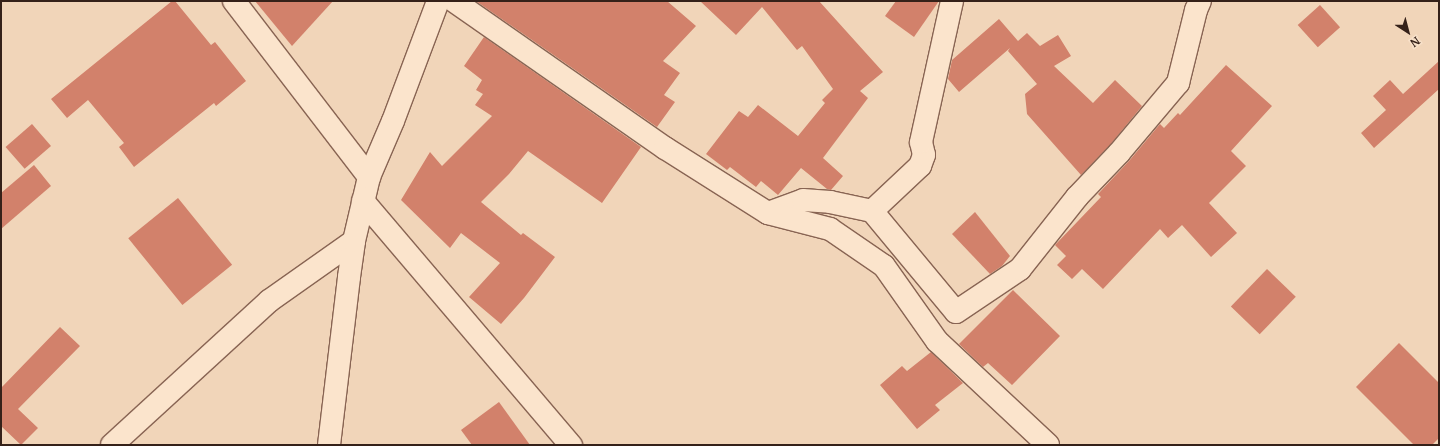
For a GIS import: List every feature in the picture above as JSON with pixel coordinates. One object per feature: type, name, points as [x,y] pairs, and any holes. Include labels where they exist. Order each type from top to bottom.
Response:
[{"type":"street","points":[[234,1],[369,177]]},
{"type":"street","points":[[330,445],[354,241],[363,201],[369,177],[393,121],[438,1]]},
{"type":"street","points":[[454,1],[665,148],[768,213],[830,229],[884,266],[937,341],[1048,445]]},
{"type":"street","points":[[872,211],[920,166],[924,155],[921,142],[952,1]]},
{"type":"street","points":[[768,213],[804,200],[830,202],[872,211],[956,312],[1020,269],[1077,197],[1119,153],[1178,83],[1196,10],[1200,1]]},
{"type":"street","points":[[363,201],[571,445]]},
{"type":"street","points":[[112,445],[269,301],[354,241]]},
{"type":"building","points":[[172,1],[175,1],[211,45],[215,42],[246,81],[216,106],[214,103],[134,167],[119,147],[124,143],[88,100],[67,118],[51,99]]},
{"type":"building","points":[[255,1],[333,1],[292,46]]},
{"type":"building","points":[[476,1],[667,1],[696,26],[663,61],[680,73],[664,95],[675,102],[657,127]]},
{"type":"building","points":[[700,1],[819,1],[883,72],[860,91],[868,98],[823,158],[843,176],[831,190],[827,189],[801,168],[778,195],[761,181],[756,187],[730,167],[727,170],[706,154],[739,111],[748,117],[758,105],[798,136],[825,103],[822,100],[833,89],[802,46],[797,50],[762,7],[736,35]]},
{"type":"building","points":[[896,1],[939,1],[914,37],[885,16]]},
{"type":"building","points":[[1320,5],[1340,27],[1318,47],[1298,25]]},
{"type":"building","points":[[999,19],[1018,41],[1027,33],[1040,46],[1058,35],[1071,56],[1054,66],[1093,103],[1115,80],[1142,106],[1110,145],[1081,175],[1027,114],[1025,94],[1037,84],[1008,51],[1010,48],[959,92],[948,79],[952,60]]},
{"type":"building","points":[[484,37],[641,147],[602,203],[528,151],[509,174],[481,202],[521,235],[523,233],[555,257],[524,298],[501,324],[469,297],[500,263],[461,233],[450,248],[401,200],[430,152],[442,166],[492,116],[475,105],[483,94],[476,90],[482,80],[464,66]]},
{"type":"building","points":[[1439,61],[1439,89],[1374,148],[1361,133],[1386,110],[1373,96],[1390,80],[1403,94]]},
{"type":"building","points":[[1226,65],[1272,106],[1231,151],[1246,166],[1209,203],[1237,233],[1211,257],[1182,225],[1168,238],[1160,229],[1103,289],[1082,269],[1072,279],[1057,265],[1066,256],[1055,245],[1101,197],[1098,194],[1129,161],[1160,124],[1164,128],[1178,113],[1180,115]]},
{"type":"building","points":[[32,124],[51,146],[25,169],[6,147]]},
{"type":"building","points":[[34,165],[51,186],[1,229],[1,193]]},
{"type":"building","points":[[178,198],[232,265],[182,305],[128,238]]},
{"type":"building","points":[[975,212],[1010,256],[1002,266],[990,274],[952,234]]},
{"type":"building","points":[[1267,269],[1296,297],[1260,334],[1231,306]]},
{"type":"building","points":[[1013,290],[1060,336],[1012,385],[988,363],[983,367],[959,344]]},
{"type":"building","points":[[60,327],[80,346],[18,409],[38,428],[21,445],[1,426],[1,388]]},
{"type":"building","points":[[1399,343],[1439,383],[1439,438],[1432,445],[1414,445],[1356,387]]},
{"type":"building","points":[[931,352],[963,383],[935,405],[940,410],[917,429],[880,385],[902,366],[907,371]]},
{"type":"building","points":[[499,402],[530,445],[472,445],[461,430]]}]
